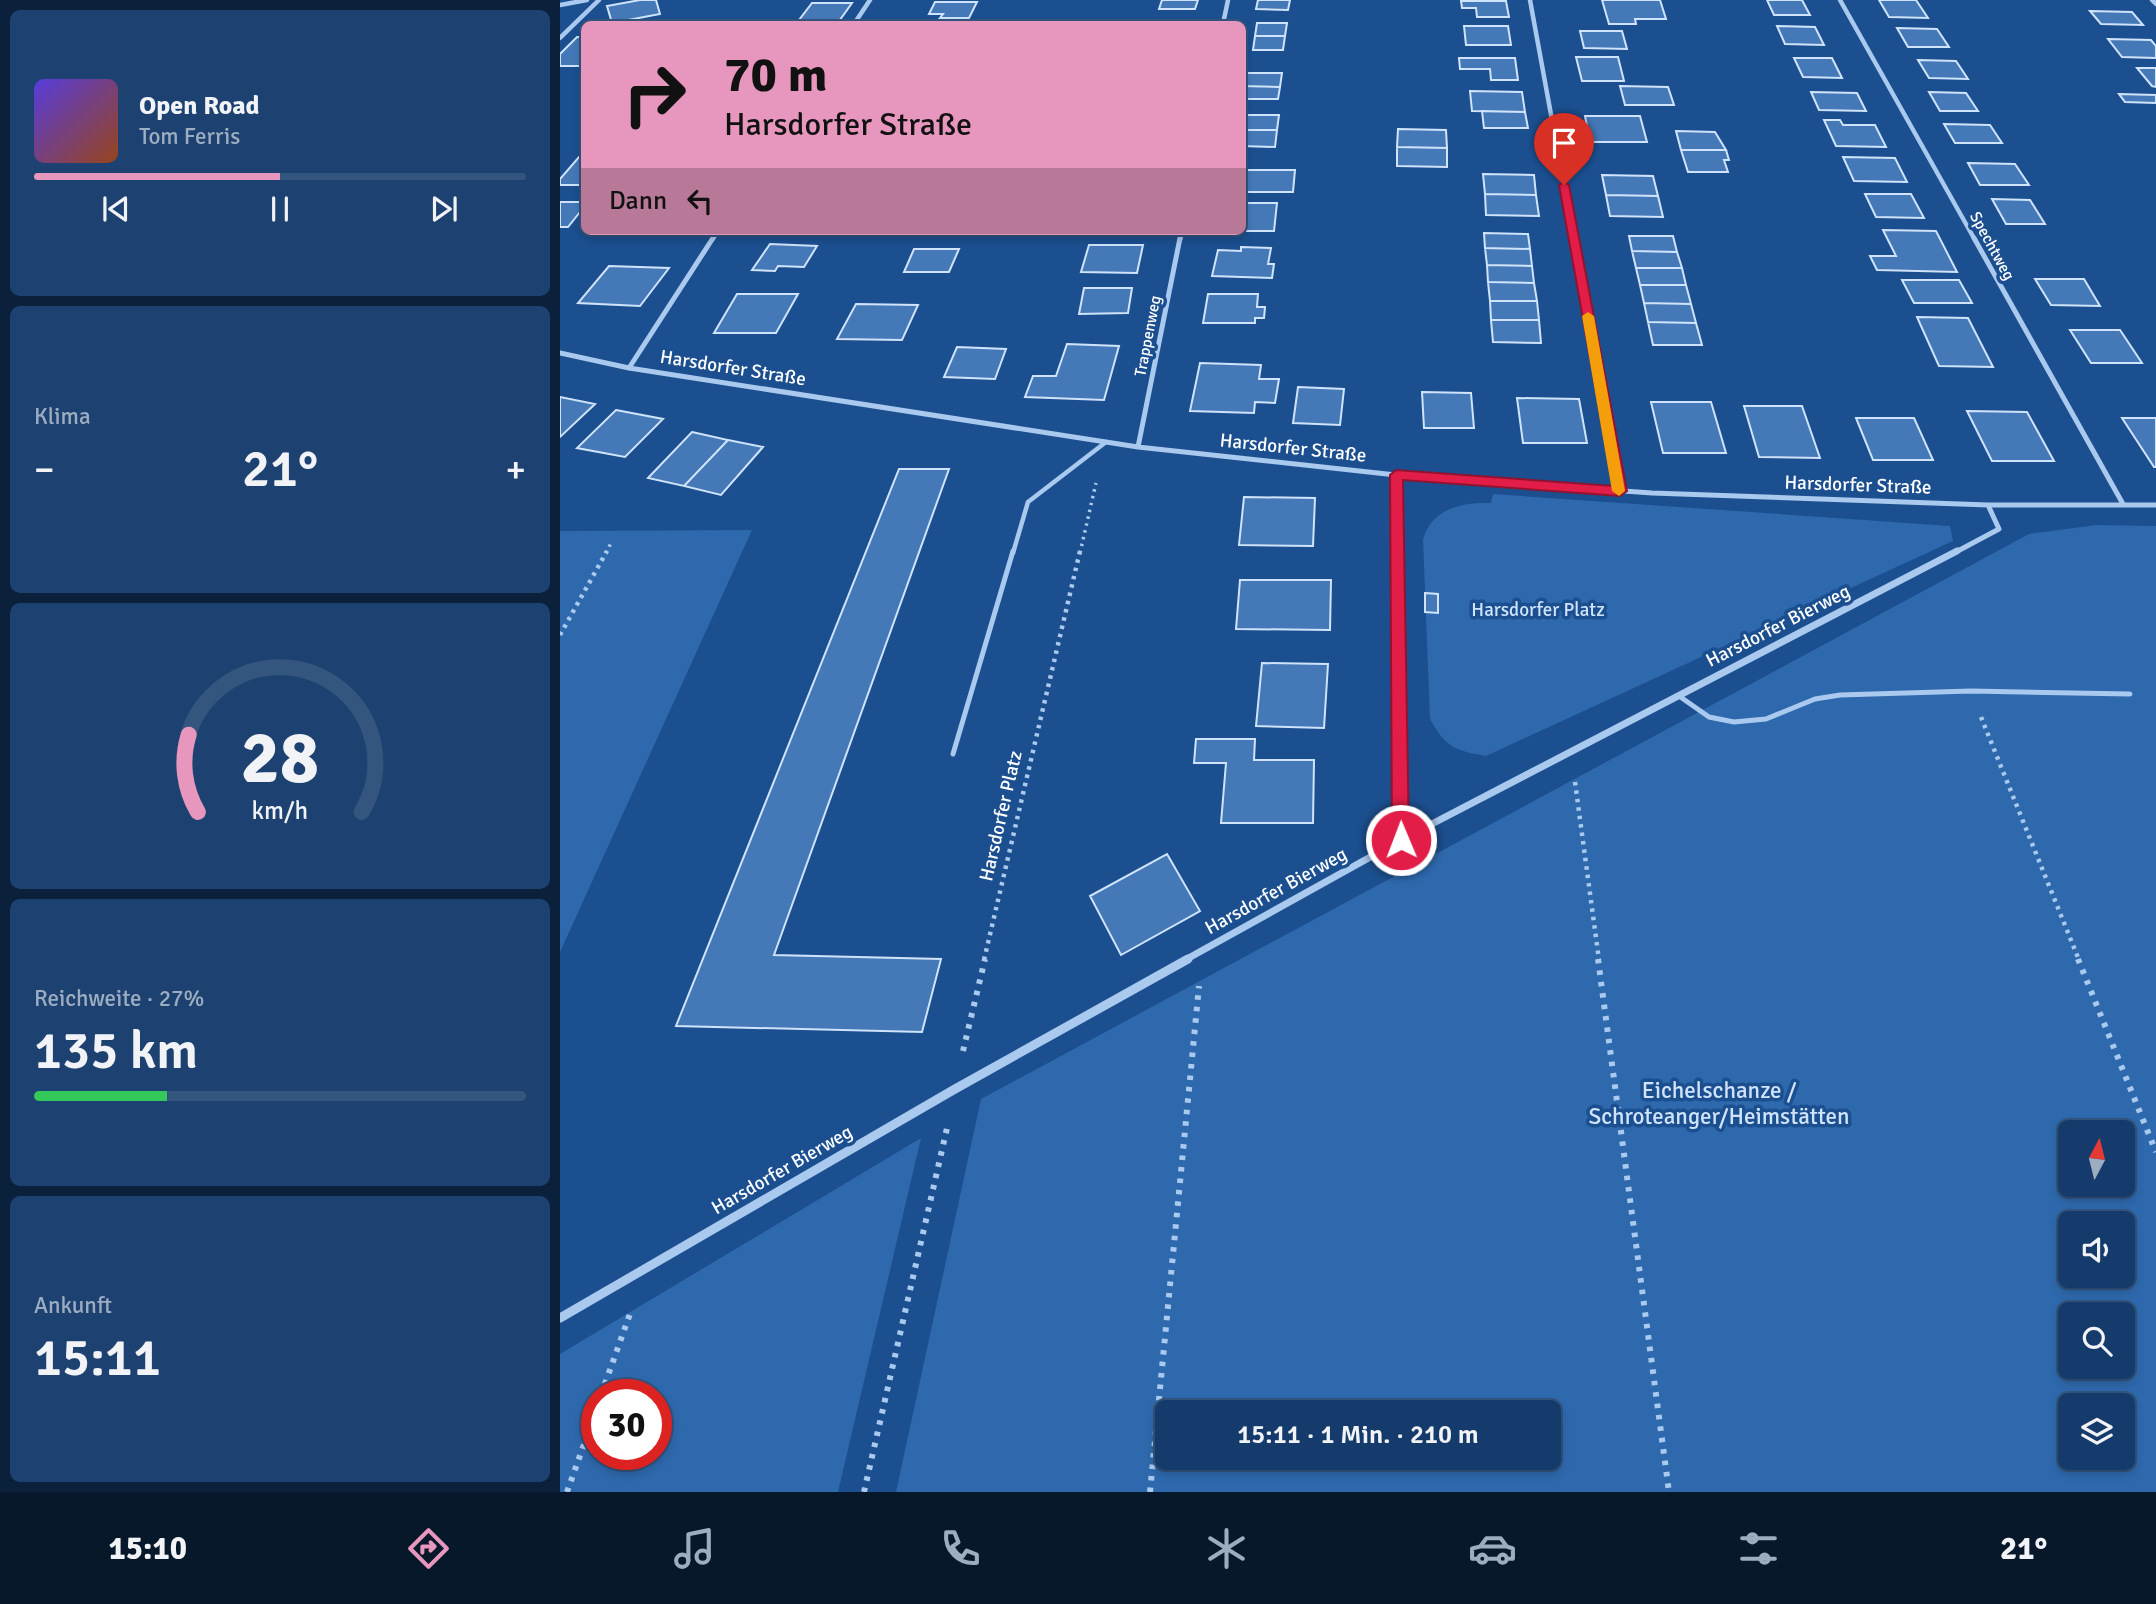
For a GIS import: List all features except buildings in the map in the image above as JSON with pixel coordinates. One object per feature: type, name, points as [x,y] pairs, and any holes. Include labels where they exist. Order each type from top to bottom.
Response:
[{"type":"street","points":[[560,5],[587,0]]},
{"type":"street","points":[[560,38],[599,0]]},
{"type":"street","points":[[856,21],[870,0]]},
{"type":"street","points":[[1224,21],[1228,0]]},
{"type":"street","points":[[1530,0],[1620,491]]},
{"type":"street","name":"Spechtweg","points":[[1840,0],[2123,504]]},
{"type":"street","points":[[2152,0],[2156,4]]},
{"type":"street","points":[[629,368],[715,235]]},
{"type":"street","name":"Trappenweg","points":[[1138,447],[1181,235]]},
{"type":"street","name":"Harsdorfer Straße","points":[[560,352],[629,368],[1138,447],[1396,475],[1620,491],[1988,505],[2156,505]]},
{"type":"street","points":[[1396,475],[1401,840]]},
{"type":"street","name":"Harsdorfer Bierweg","points":[[560,1318],[956,1089],[1401,840],[1998,529],[1988,505]]},
{"type":"lane","points":[[953,754],[1028,502],[1106,442]]},
{"type":"lane","points":[[1679,696],[1709,717],[1734,722],[1766,719],[1815,699],[1840,695],[1971,691],[2130,694]]},
{"type":"path","name":"Harsdorfer Platz","points":[[864,1492],[956,1089],[976,988],[1099,469]]},
{"type":"path","points":[[560,635],[611,543]]},
{"type":"path","points":[[1971,691],[2156,1152]]},
{"type":"path","points":[[1576,786],[1669,1492]]},
{"type":"path","points":[[1150,1492],[1203,950]]},
{"type":"path","points":[[607,1379],[623,1335]]},
{"type":"path","points":[[567,1492],[581,1453]]},
{"type":"green space","name":"Harsdorfer Platz","points":[[1493,494],[1950,526],[1953,541],[1486,756],[1452,746],[1441,736],[1430,719],[1423,539],[1433,520],[1441,514],[1460,506],[1491,503]]},
{"type":"green space","name":"Eichelschanze / Schroteanger/Heimstätten","points":[[2097,525],[2156,526],[2156,1492],[896,1492],[981,1099],[2029,534]]},
{"type":"green space","points":[[752,530],[560,952],[560,531]]},
{"type":"green space","points":[[921,1138],[838,1492],[560,1492],[560,1354]]},
{"type":"slow traffic","points":[[1588,316],[1619,491]]},
{"type":"route","points":[[1401,840],[1396,475],[1620,491],[1564,185]]}]
